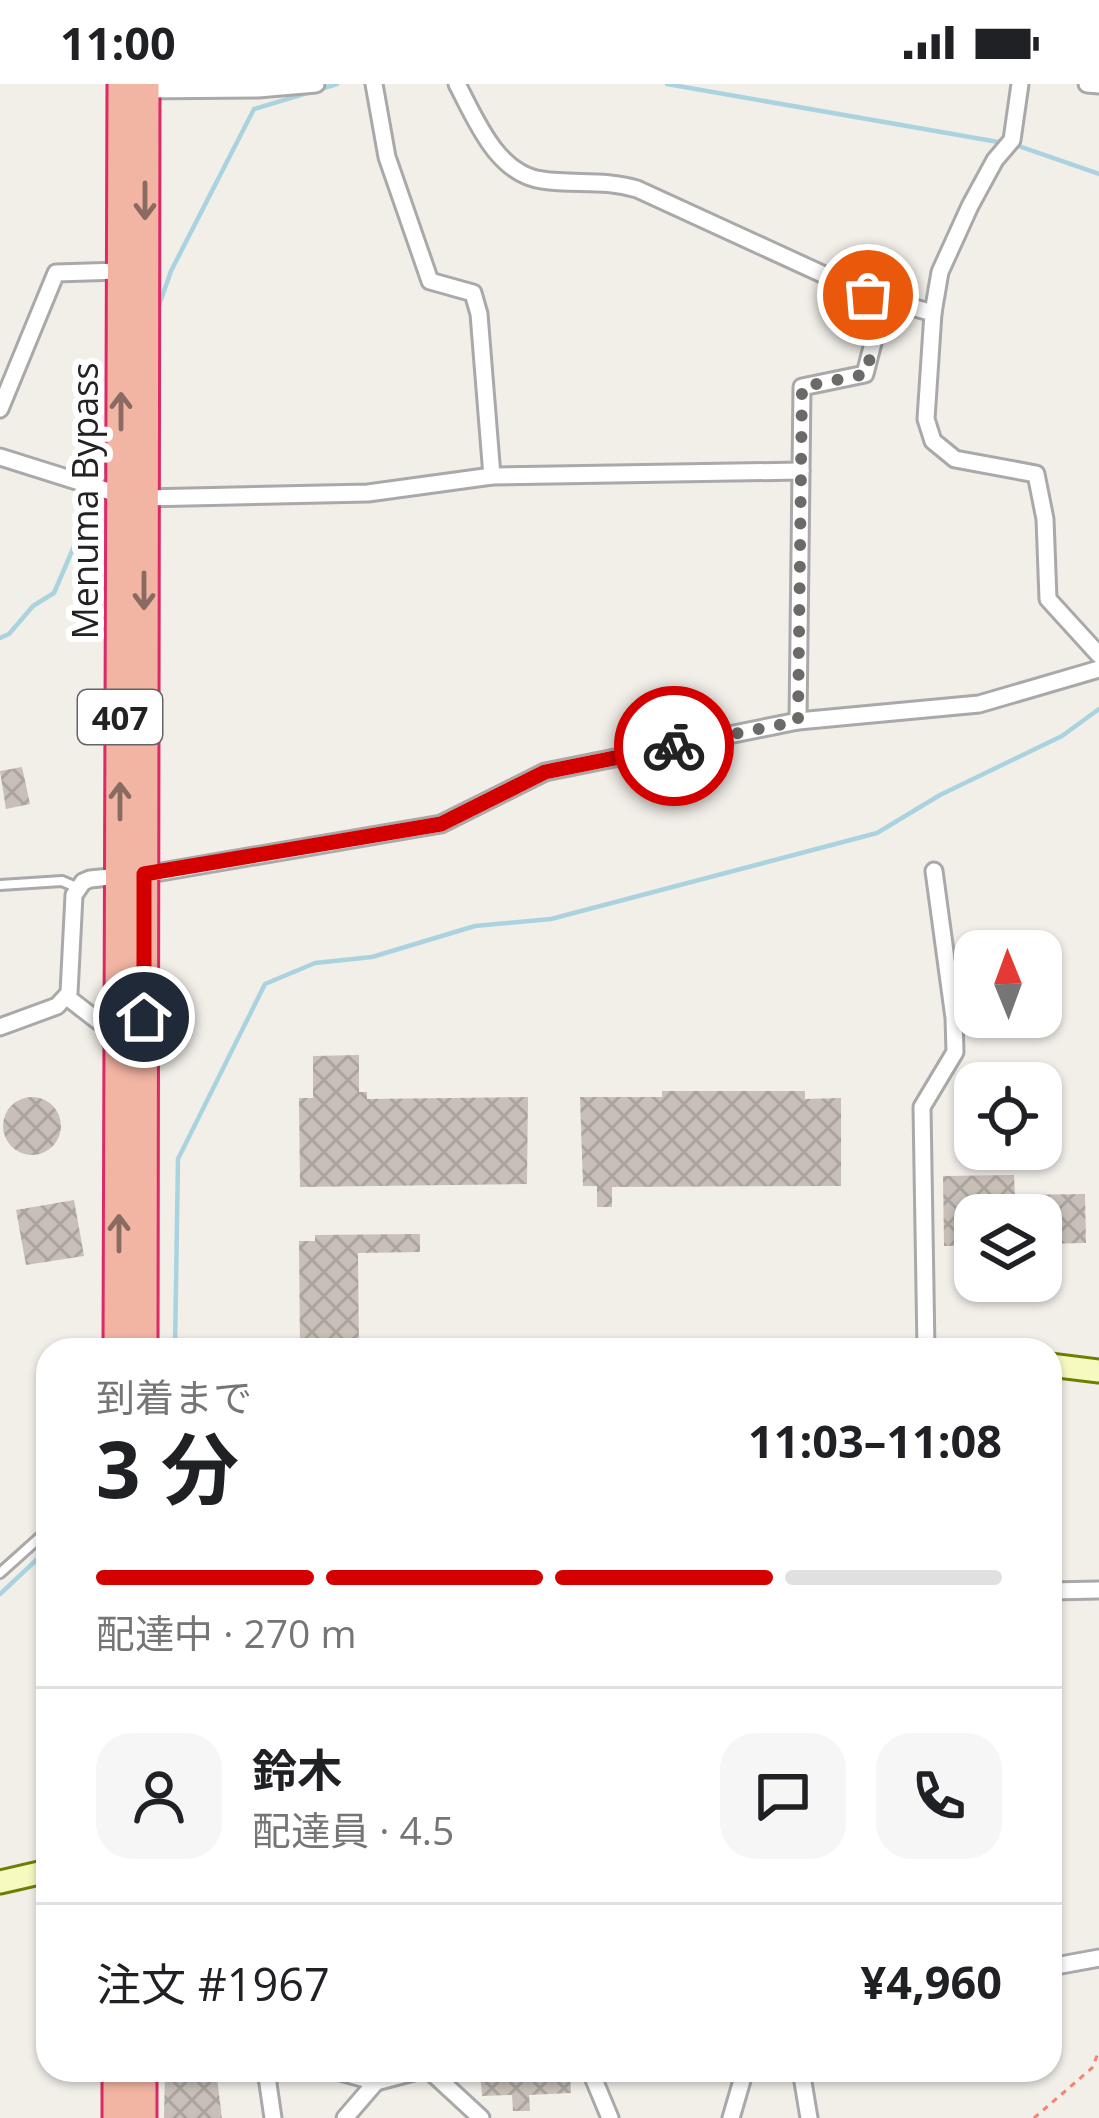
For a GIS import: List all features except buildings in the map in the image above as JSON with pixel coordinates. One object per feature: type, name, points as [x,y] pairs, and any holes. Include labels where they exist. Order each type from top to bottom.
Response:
[{"type":"highway","name":"Menuma Bypass","points":[[133,497],[120,271],[134,87]]},
{"type":"highway","name":"Menuma Bypass","points":[[134,87],[132,875],[143,1338]]},
{"type":"highway","name":"Menuma Bypass","points":[[118,1338],[120,1023],[132,875]]},
{"type":"highway","points":[[117,2082],[117,2118]]},
{"type":"highway","points":[[142,2082],[142,2118]]},
{"type":"main road","points":[[1062,1366],[1099,1371]]},
{"type":"main road","points":[[0,1882],[36,1874]]},
{"type":"street","points":[[134,87],[316,84]]},
{"type":"street","points":[[374,84],[387,157],[430,281],[473,293],[479,314],[492,476]]},
{"type":"street","points":[[457,84],[485,138],[513,168],[539,180],[611,181],[637,189],[884,300],[933,313]]},
{"type":"street","points":[[1020,84],[1012,140],[995,160],[940,272],[926,419],[933,440],[955,459],[1036,473],[1045,519],[1048,599],[1099,655]]},
{"type":"street","points":[[1087,84],[1099,85]]},
{"type":"street","points":[[0,409],[56,273],[120,271]]},
{"type":"street","points":[[798,721],[802,387],[866,374],[884,300]]},
{"type":"street","points":[[0,457],[133,497],[368,493],[492,476],[801,470]]},
{"type":"street","points":[[0,1027],[57,1006],[67,997],[78,887],[90,879],[441,824],[545,772],[798,721],[979,704],[1099,669]]},
{"type":"street","points":[[926,1338],[922,1108],[955,1052],[934,871]]},
{"type":"street","points":[[67,997],[98,1021],[120,1023]]},
{"type":"street","points":[[1062,1591],[1099,1590]]},
{"type":"street","points":[[1062,1965],[1099,1958]]},
{"type":"street","points":[[268,2082],[273,2118]]},
{"type":"street","points":[[345,2118],[376,2082]]},
{"type":"street","points":[[439,2082],[481,2118]]},
{"type":"street","points":[[595,2082],[610,2118]]},
{"type":"street","points":[[731,2118],[742,2082]]},
{"type":"street","points":[[803,2082],[809,2118]]},
{"type":"lane","points":[[0,886],[62,881],[78,887]]},
{"type":"lane","points":[[0,1573],[36,1541]]},
{"type":"path","points":[[101,1045],[169,1046],[168,1016]]},
{"type":"path","points":[[1034,2118],[1092,2068],[1099,2051]]},
{"type":"waterway","points":[[156,314],[171,271],[254,109],[337,84]]},
{"type":"waterway","points":[[667,84],[1004,143]]},
{"type":"waterway","points":[[1016,145],[1099,174]]},
{"type":"waterway","points":[[103,473],[109,456]]},
{"type":"waterway","points":[[0,638],[54,593],[93,502]]},
{"type":"waterway","points":[[175,1338],[178,1159],[265,984],[315,963],[372,957],[475,926],[551,919],[877,833],[940,795],[1062,736],[1099,709]]},
{"type":"waterway","points":[[0,1594],[36,1560]]},
{"type":"way so far","points":[[674,746],[798,721],[802,387],[866,374],[884,300],[868,295]]},
{"type":"route","points":[[144,1017],[144,874],[441,824],[545,772],[674,746]]}]
